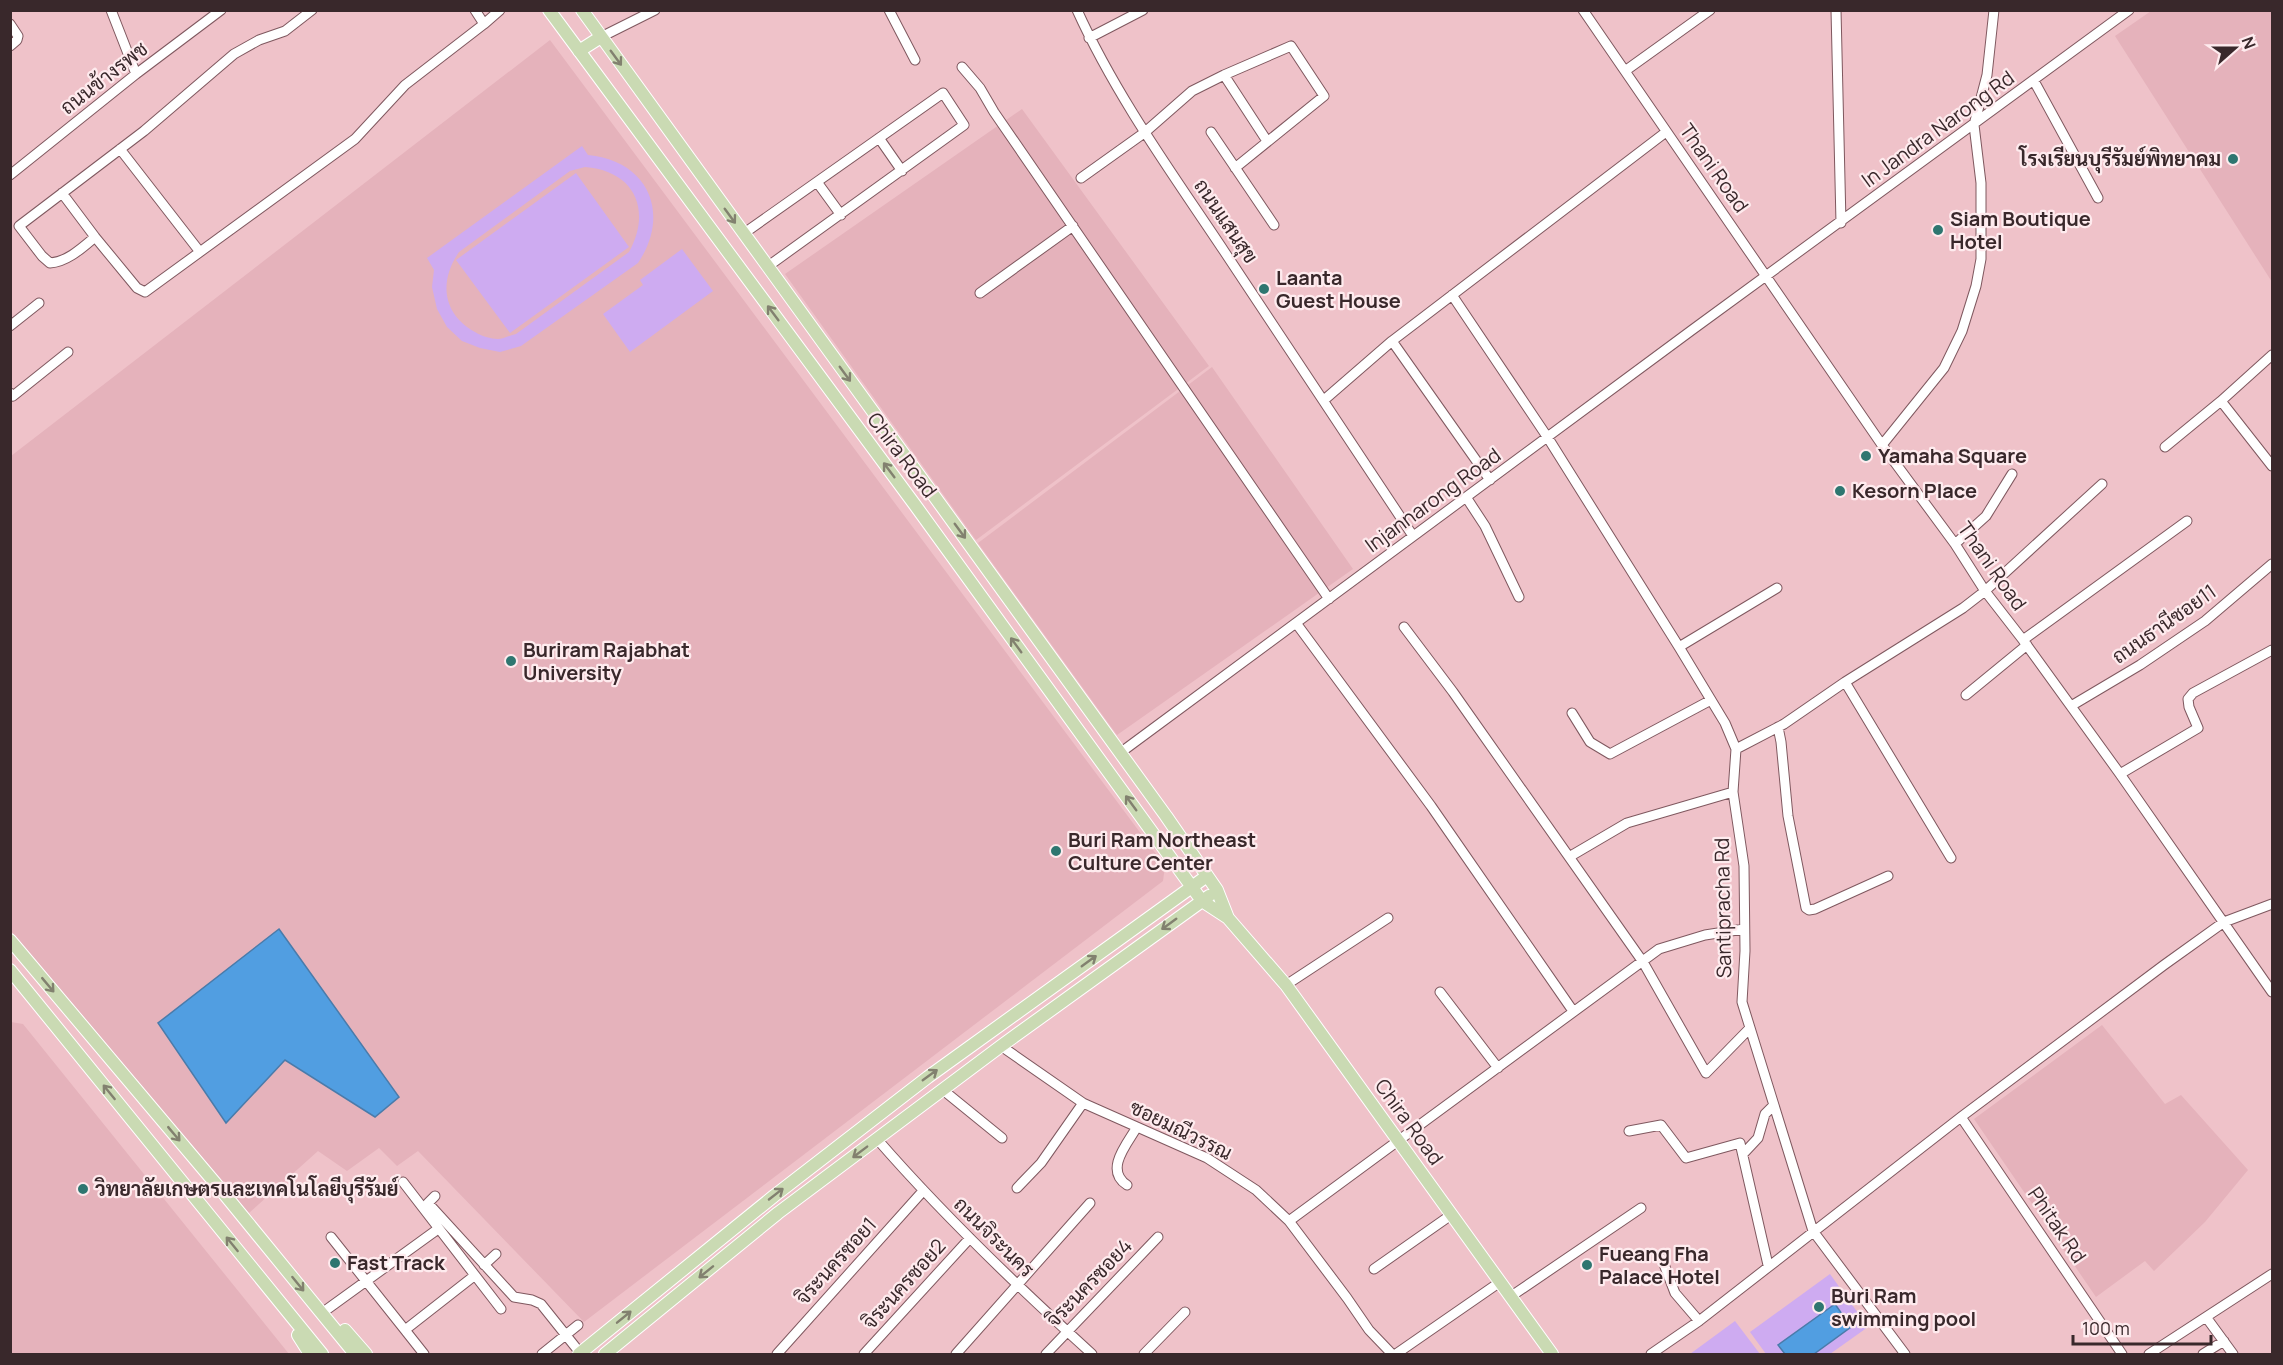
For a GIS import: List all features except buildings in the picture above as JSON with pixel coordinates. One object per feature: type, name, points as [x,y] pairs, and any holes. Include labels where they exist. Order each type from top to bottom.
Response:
[{"type":"main road","name":"Chira Road","points":[[549,10],[902,487],[1202,901],[1228,918],[1286,985],[1552,1354]]},
{"type":"main road","name":"Chira Road","points":[[582,10],[1120,753],[1217,890],[1228,918]]},
{"type":"main road","points":[[579,51],[601,37]]},
{"type":"main road","points":[[902,487],[908,490],[914,488],[919,483],[919,474]]},
{"type":"main road","points":[[915,505],[913,500],[918,492],[924,489],[932,492]]},
{"type":"main road","points":[[580,1354],[774,1196],[928,1077],[1207,876]]},
{"type":"main road","points":[[605,1354],[778,1213],[1001,1046],[1217,890]]},
{"type":"main road","points":[[10,940],[221,1190],[354,1354]]},
{"type":"main road","points":[[10,970],[321,1354]]},
{"type":"main road","points":[[282,1305],[310,1354]]},
{"type":"main road","points":[[323,1315],[343,1328],[366,1354]]},
{"type":"street","points":[[111,10],[136,74]]},
{"type":"street","name":"ถนนข้างรพช","points":[[10,175],[136,74],[221,10]]},
{"type":"street","points":[[95,237],[70,256],[50,263],[19,226],[144,131],[234,54],[258,39],[285,31],[312,10]]},
{"type":"street","points":[[475,10],[484,24]]},
{"type":"street","points":[[62,194],[137,288],[145,292],[355,139],[405,85],[500,10]]},
{"type":"street","points":[[601,37],[655,10]]},
{"type":"street","points":[[889,10],[915,60]]},
{"type":"street","name":"ถนนแสนสุข","points":[[1077,10],[1107,72],[1144,132],[1413,536]]},
{"type":"street","points":[[1089,38],[1143,10]]},
{"type":"street","name":"Thani Road","points":[[1583,10],[1882,446],[2120,774],[2272,992]]},
{"type":"street","points":[[1625,71],[1710,10]]},
{"type":"street","points":[[1836,10],[1841,223]]},
{"type":"street","points":[[1882,446],[1944,368],[1970,309],[1981,259],[1981,183],[1974,125],[1987,75],[1994,10]]},
{"type":"street","name":"In Jandra Narong Rd","points":[[1767,276],[2129,10]]},
{"type":"street","points":[[10,24],[18,36],[10,46]]},
{"type":"street","points":[[1081,178],[1144,132],[1192,91],[1291,46],[1324,96],[1235,168]]},
{"type":"street","points":[[962,67],[980,88],[994,112],[1329,599]]},
{"type":"street","points":[[1224,75],[1267,141]]},
{"type":"street","points":[[2034,81],[2098,198]]},
{"type":"street","points":[[743,234],[943,93],[964,125],[767,267]]},
{"type":"street","points":[[1211,132],[1274,225]]},
{"type":"street","points":[[1324,400],[1392,341],[1666,132]]},
{"type":"street","points":[[879,138],[902,171]]},
{"type":"street","points":[[120,149],[200,252]]},
{"type":"street","points":[[817,182],[841,215]]},
{"type":"street","points":[[981,293],[1073,226]]},
{"type":"street","name":"Injannarong Road","points":[[1120,753],[1767,276]]},
{"type":"street","points":[[1452,295],[1548,438],[1679,647],[1711,700],[1736,749],[1778,727],[1845,681],[1963,608],[1985,591],[2102,484]]},
{"type":"street","points":[[10,326],[39,303]]},
{"type":"street","points":[[1392,341],[1490,480]]},
{"type":"street","points":[[10,393],[13,396],[68,352]]},
{"type":"street","points":[[2165,447],[2272,355]]},
{"type":"street","points":[[2221,401],[2272,466]]},
{"type":"street","points":[[1955,544],[1986,516],[2012,474]]},
{"type":"street","points":[[1466,497],[1485,526],[1518,597]]},
{"type":"street","points":[[1966,695],[2025,642],[2187,521]]},
{"type":"street","name":"ถนนธานีซอย11","points":[[2071,706],[2140,665],[2205,621],[2272,564]]},
{"type":"street","points":[[1679,647],[1777,588]]},
{"type":"street","points":[[1296,623],[1424,797],[1573,1011]]},
{"type":"street","points":[[1404,627],[1453,692],[1643,962],[1706,1073],[1750,1028]]},
{"type":"street","points":[[2120,774],[2198,728],[2189,707],[2188,699],[2193,693],[2272,650]]},
{"type":"street","points":[[1845,681],[1951,858]]},
{"type":"street","points":[[1572,713],[1590,742],[1610,754],[1711,700]]},
{"type":"street","points":[[1778,727],[1788,816],[1806,908],[1815,909],[1888,876]]},
{"type":"street","name":"Santipracha Rd","points":[[1736,749],[1733,792],[1744,866],[1742,1002],[1814,1231],[1905,1354]]},
{"type":"street","points":[[1569,857],[1627,823],[1733,792]]},
{"type":"street","points":[[1651,1354],[1699,1321],[1961,1117],[2224,922],[2272,904]]},
{"type":"street","points":[[1286,985],[1388,918]]},
{"type":"street","points":[[1289,1221],[1659,949],[1705,935],[1744,929]]},
{"type":"street","points":[[1440,992],[1498,1068]]},
{"type":"street","name":"ซอยมณีวรรณ","points":[[1001,1046],[1083,1103],[1207,1158],[1257,1190],[1289,1221],[1369,1330],[1394,1354]]},
{"type":"street","points":[[943,1090],[1002,1138]]},
{"type":"street","points":[[1017,1188],[1041,1163],[1083,1103]]},
{"type":"street","points":[[1743,1154],[1758,1138],[1765,1114],[1774,1105]]},
{"type":"street","name":"Phitak Rd","points":[[1961,1117],[2122,1354]]},
{"type":"street","points":[[1629,1131],[1661,1125],[1686,1158],[1740,1143],[1768,1265]]},
{"type":"street","points":[[1127,1185],[1117,1177],[1115,1171],[1137,1127]]},
{"type":"street","name":"ถนนจิระนคร","points":[[877,1139],[923,1191],[1017,1286],[1092,1354]]},
{"type":"street","points":[[403,1182],[501,1309]]},
{"type":"street","name":"จิระนครซอย1","points":[[777,1354],[923,1191]]},
{"type":"street","points":[[435,1196],[428,1203],[484,1265],[514,1297],[541,1304],[580,1354]]},
{"type":"street","points":[[956,1354],[1090,1203]]},
{"type":"street","points":[[1510,1297],[1641,1208]]},
{"type":"street","points":[[1374,1269],[1451,1215]]},
{"type":"street","points":[[323,1315],[438,1229]]},
{"type":"street","points":[[331,1237],[424,1354]]},
{"type":"street","name":"จิระนครซอย4","points":[[1046,1354],[1158,1237]]},
{"type":"street","name":"จิระนครซอย2","points":[[864,1354],[970,1238]]},
{"type":"street","points":[[484,1265],[496,1254]]},
{"type":"street","points":[[1662,1259],[1675,1293],[1699,1321]]},
{"type":"street","points":[[2149,1354],[2272,1274]]},
{"type":"street","points":[[405,1330],[474,1276]]},
{"type":"street","points":[[1394,1354],[1500,1282]]},
{"type":"street","points":[[1144,1354],[1185,1312]]},
{"type":"street","points":[[2206,1317],[2233,1354]]},
{"type":"street","points":[[542,1354],[578,1325]]},
{"type":"street","points":[[2204,1354],[2224,1341]]},
{"type":"shaded area","name":"โรงเรียนบุรีรัมย์พิทยาคม","points":[[2151,11],[2272,11],[2272,282],[2115,36]]},
{"type":"shaded area","name":"Buriram Rajabhat University","points":[[550,40],[1165,866],[1163,881],[584,1322],[418,1151],[397,1166],[379,1148],[347,1171],[318,1151],[249,1213],[11,931],[11,456]]},
{"type":"shaded area","points":[[1022,109],[1209,366],[976,540],[785,274]]},
{"type":"shaded area","points":[[582,146],[588,155],[609,159],[626,168],[639,179],[648,193],[653,209],[653,226],[648,245],[638,263],[521,346],[500,352],[462,341],[447,327],[437,309],[432,287],[434,270],[427,258]],"holes":[[[585,167],[602,170],[616,176],[634,195],[639,222],[629,252],[516,334],[500,339],[492,338],[483,336],[464,325],[450,306],[447,296],[448,274],[459,252],[570,171]]]},
{"type":"shaded area","points":[[576,173],[629,247],[510,333],[456,260]]},
{"type":"shaded area","points":[[682,249],[713,291],[630,352],[603,314],[643,285],[640,280]]},
{"type":"shaded area","points":[[1212,367],[1353,569],[1117,735],[978,543]]},
{"type":"shaded area","name":"วิทยาลัยเกษตรและเทคโนโลยีบุรีรัมย์","points":[[11,1022],[23,1024],[289,1354],[11,1354]]},
{"type":"shaded area","points":[[2102,1025],[2165,1104],[2181,1095],[2248,1170],[2205,1222],[2154,1271],[2145,1261],[2096,1297],[1974,1119]]},
{"type":"shaded area","name":"Buri Ram swimming pool","points":[[1830,1274],[1868,1327],[1830,1354],[1766,1354],[1750,1332]]},
{"type":"shaded area","points":[[1735,1321],[1760,1354],[1690,1354]]},
{"type":"water","points":[[279,929],[399,1097],[375,1117],[285,1060],[226,1123],[158,1023]]},
{"type":"water","points":[[1835,1304],[1851,1327],[1814,1354],[1785,1354],[1778,1345]]},
{"type":"place","name":"โรงเรียนบุรีรัมย์พิทยาคม","points":[[2233,159]]},
{"type":"place","name":"Siam Boutique Hotel","points":[[1938,230]]},
{"type":"place","name":"Laanta Guest House","points":[[1264,289]]},
{"type":"place","name":"Yamaha Square","points":[[1866,456]]},
{"type":"place","name":"Kesorn Place","points":[[1840,491]]},
{"type":"place","name":"Buriram Rajabhat University","points":[[511,661]]},
{"type":"place","name":"Buri Ram Northeast Culture Center","points":[[1056,851]]},
{"type":"place","name":"วิทยาลัยเกษตรและเทคโนโลยีบุรีรัมย์","points":[[83,1189]]},
{"type":"place","name":"Fast Track","points":[[335,1263]]},
{"type":"place","name":"Fueang Fha Palace Hotel","points":[[1587,1265]]},
{"type":"place","name":"Buri Ram swimming pool","points":[[1819,1307]]}]
